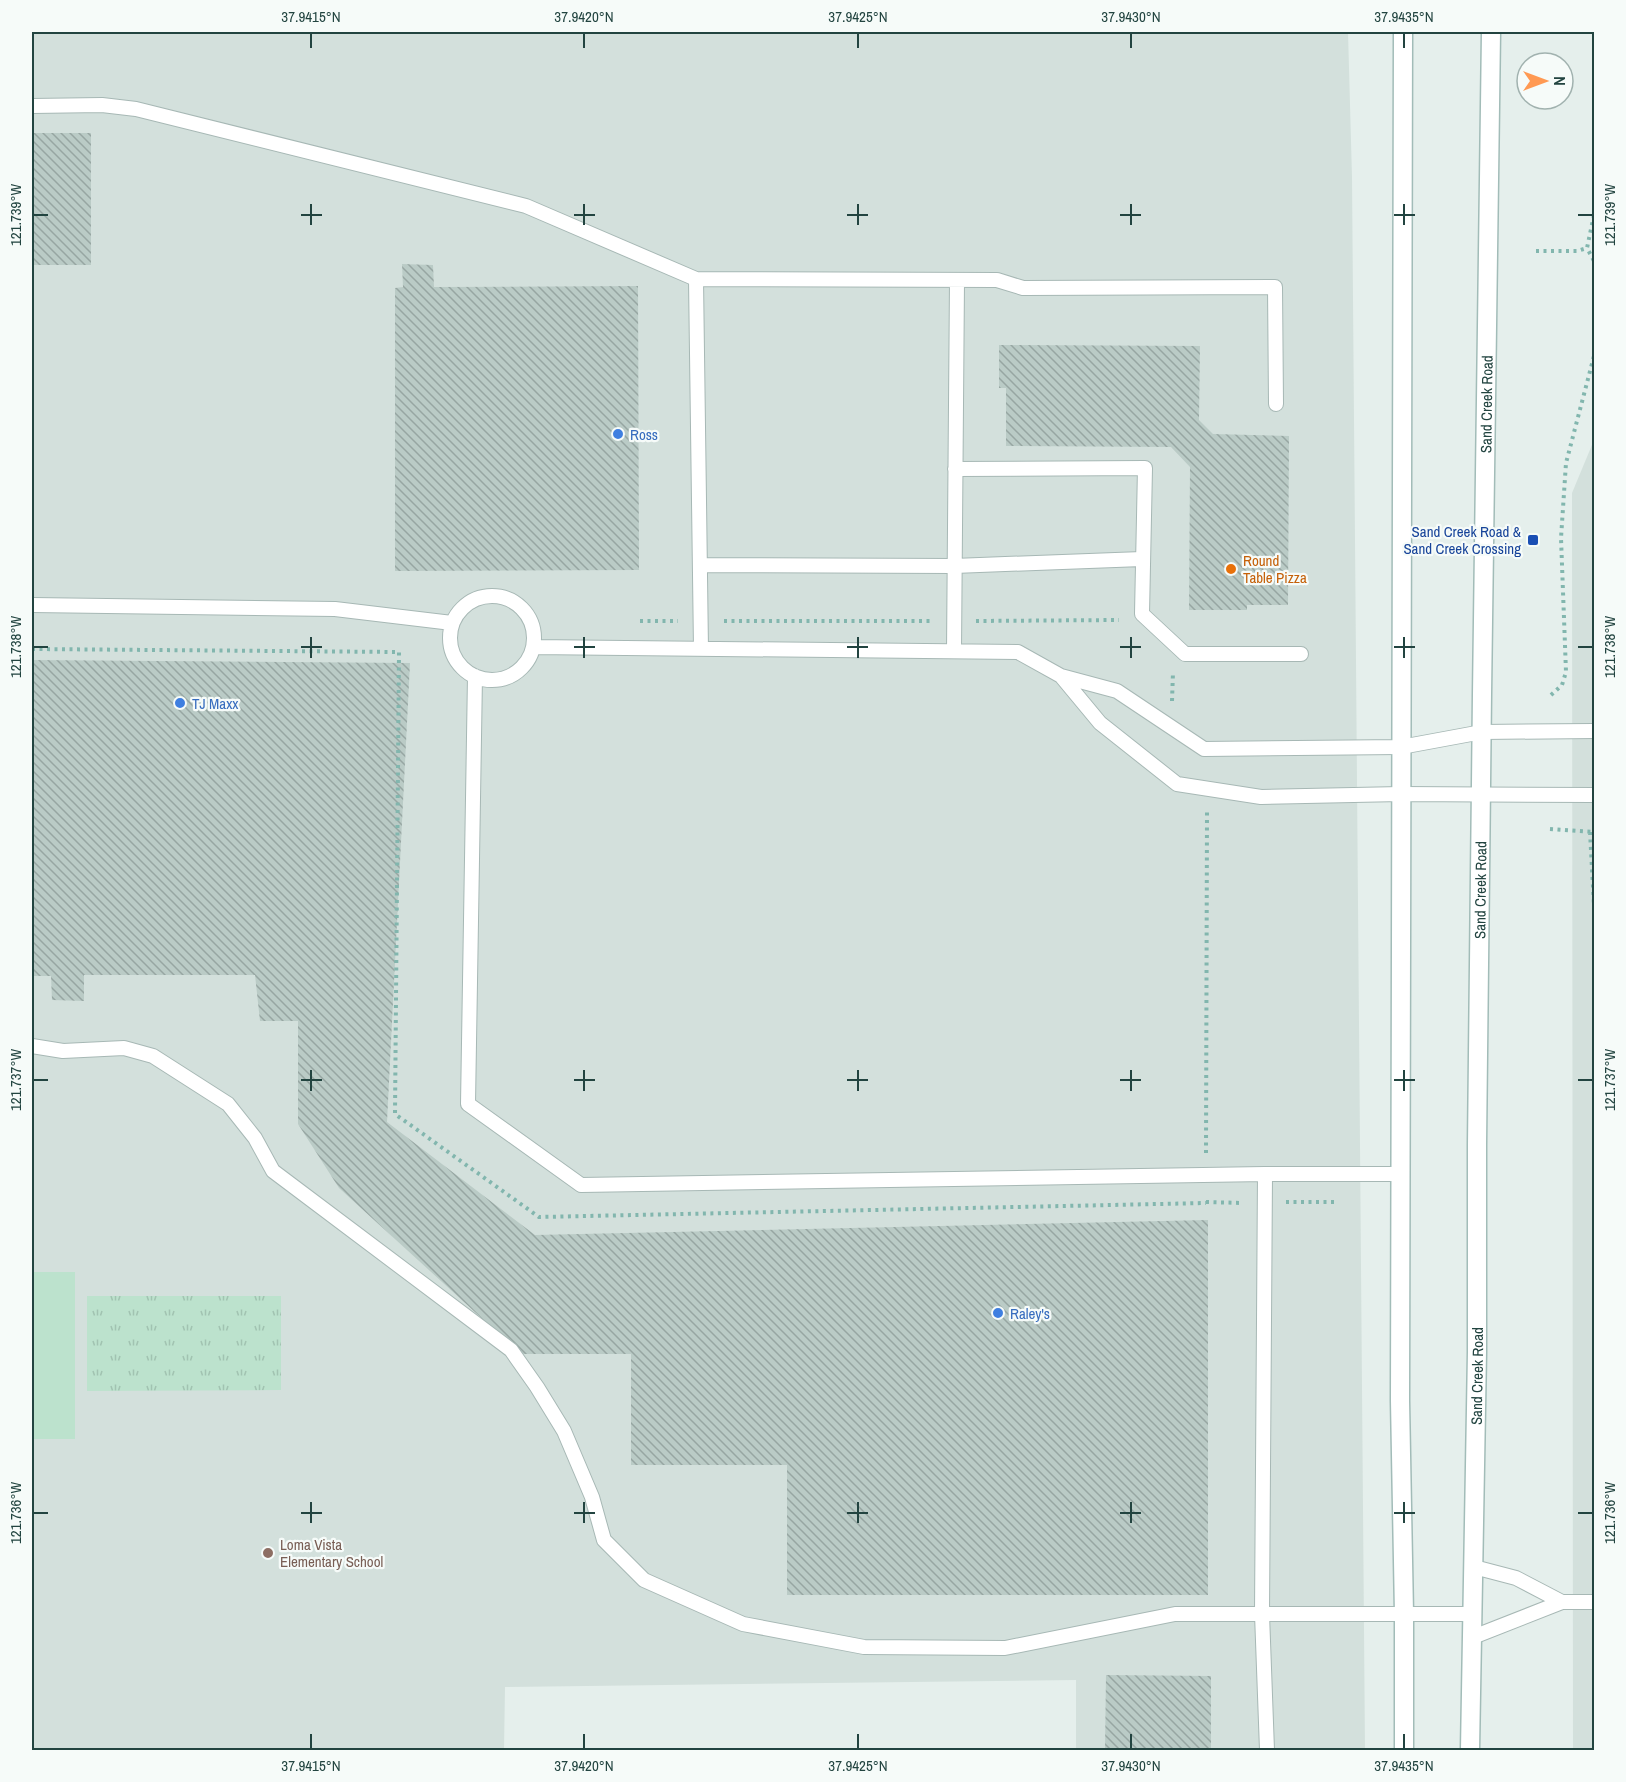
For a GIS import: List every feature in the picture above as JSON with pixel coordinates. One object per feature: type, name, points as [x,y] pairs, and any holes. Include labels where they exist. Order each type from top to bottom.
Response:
[{"type":"main road","points":[[1403,32],[1400,1401],[1404,1750]]},
{"type":"main road","name":"Sand Creek Road","points":[[1470,1750],[1491,32]]},
{"type":"lane","points":[[32,106],[102,105],[136,109],[526,206],[696,279],[997,280],[1023,288],[1275,287],[1276,404]]},
{"type":"lane","points":[[696,279],[701,649]]},
{"type":"lane","points":[[954,651],[957,281]]},
{"type":"lane","points":[[955,469],[1144,468],[1142,614],[1185,654],[1301,654]]},
{"type":"lane","points":[[700,565],[954,566],[1142,559]]},
{"type":"lane","points":[[483,596],[497,596],[511,600],[522,608],[530,620],[534,633],[533,647],[521,669],[511,675],[493,680],[475,676],[464,670],[456,660],[449,636],[452,623],[459,610],[483,596]]},
{"type":"lane","points":[[32,605],[335,609],[452,623]]},
{"type":"lane","points":[[533,647],[1018,652],[1061,676],[1117,692],[1204,749],[1401,747],[1482,732],[1594,731]]},
{"type":"lane","points":[[475,676],[468,1104],[581,1185],[1265,1174],[1400,1174]]},
{"type":"lane","points":[[1061,676],[1100,723],[1177,784],[1262,797],[1401,794],[1594,795]]},
{"type":"lane","points":[[32,1046],[63,1051],[124,1048],[153,1056],[228,1104],[255,1138],[273,1171],[511,1350],[564,1431],[592,1497],[604,1540],[644,1580],[743,1624],[864,1647],[1005,1648],[1175,1614],[1473,1614]]},
{"type":"lane","points":[[1265,1174],[1262,1614],[1267,1750]]},
{"type":"lane","points":[[1474,1567],[1516,1578],[1562,1602]]},
{"type":"lane","points":[[1473,1637],[1562,1602],[1594,1602]]},
{"type":"path","points":[[1594,215],[1587,248],[1594,261]]},
{"type":"path","points":[[1536,251],[1587,248]]},
{"type":"path","points":[[1551,694],[1562,686],[1566,672],[1562,538],[1566,463],[1594,356]]},
{"type":"path","points":[[32,649],[399,652],[395,1114],[538,1217],[1336,1202]]},
{"type":"path","points":[[1206,1203],[1207,807]]},
{"type":"path","points":[[1550,829],[1592,832],[1594,905]]},
{"type":"shaded area","points":[[32,32],[1348,32],[1352,177],[1365,1750],[1076,1750],[1076,1680],[505,1687],[504,1750],[32,1750]]},
{"type":"shaded area","points":[[1594,440],[1594,1750],[1573,1750],[1572,493]]},
{"type":"green space","points":[[32,1272],[75,1272],[75,1439],[32,1439]]},
{"type":"green space","points":[[87,1296],[281,1296],[281,1390],[87,1391]]},
{"type":"building","points":[[32,133],[91,133],[91,265],[34,265],[34,272],[32,272]]},
{"type":"building","points":[[402,264],[433,265],[434,287],[638,286],[639,570],[395,571],[395,288],[403,287]]},
{"type":"building","points":[[999,345],[1200,346],[1199,420],[1213,434],[1289,436],[1288,605],[1247,605],[1247,610],[1189,610],[1190,467],[1171,447],[1006,446],[1006,388],[999,388]]},
{"type":"building","points":[[32,660],[410,663],[387,1122],[535,1235],[1208,1220],[1208,1595],[787,1595],[787,1465],[631,1465],[631,1354],[521,1354],[339,1188],[298,1124],[298,1021],[260,1021],[255,975],[84,975],[84,1001],[52,1000],[51,976],[32,976]]},
{"type":"building","points":[[1106,1675],[1211,1676],[1211,1750],[1105,1750]]},
{"type":"place","name":"Ross","points":[[618,434]]},
{"type":"place","name":"Sand Creek Road & Sand Creek Crossing","points":[[1533,540]]},
{"type":"place","name":"Round Table Pizza","points":[[1231,569]]},
{"type":"place","name":"TJ Maxx","points":[[180,703]]},
{"type":"place","name":"Raley's","points":[[998,1313]]},
{"type":"place","name":"Loma Vista Elementary School","points":[[268,1553]]}]
